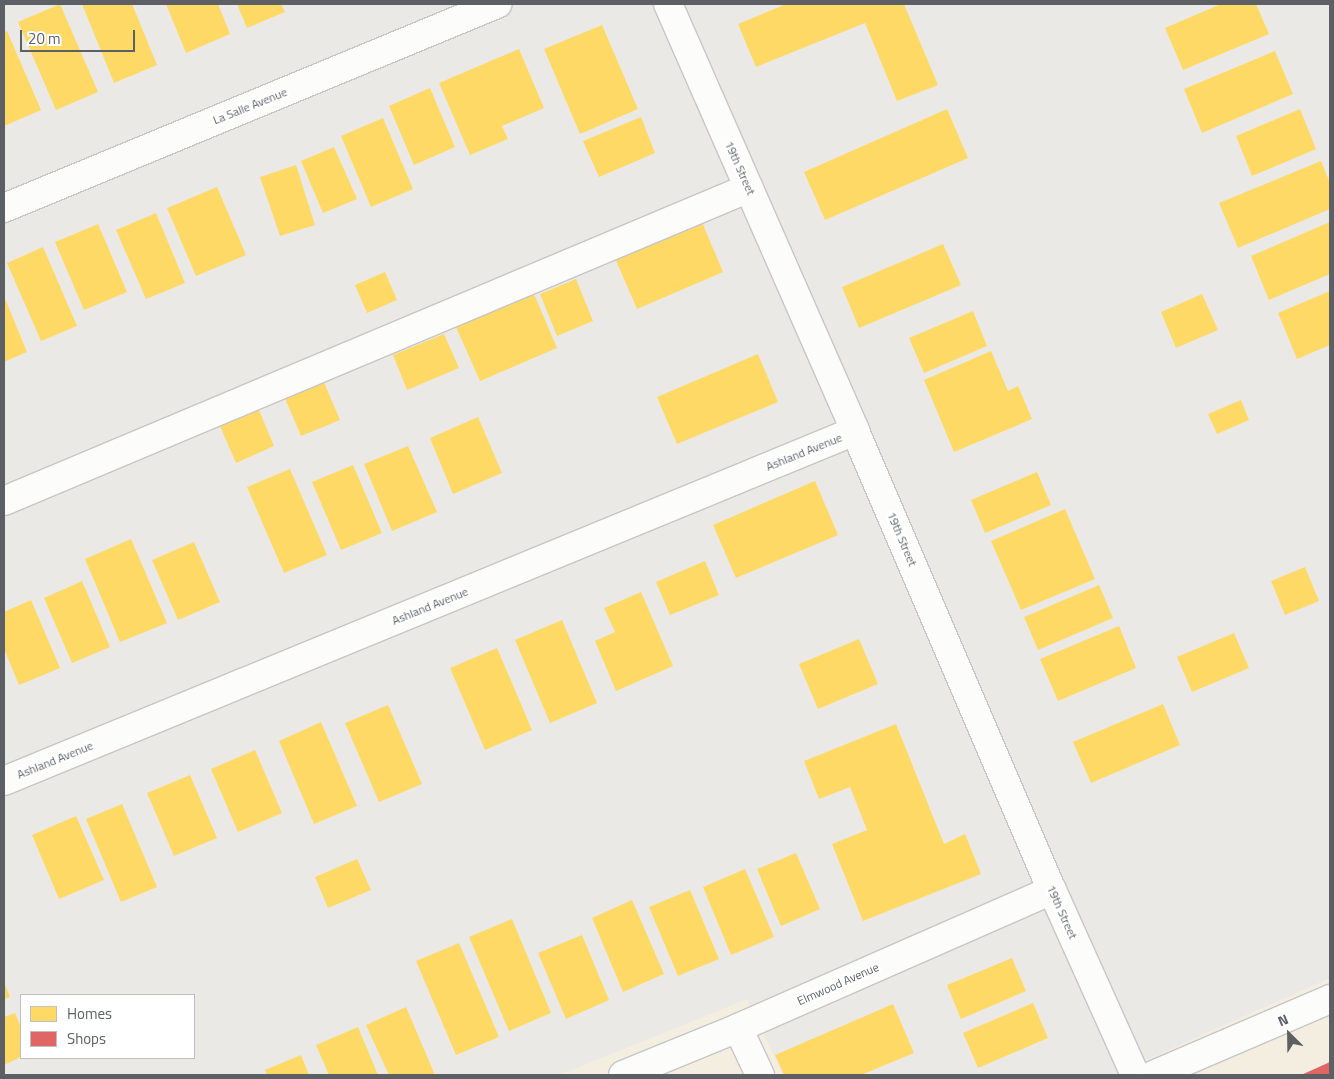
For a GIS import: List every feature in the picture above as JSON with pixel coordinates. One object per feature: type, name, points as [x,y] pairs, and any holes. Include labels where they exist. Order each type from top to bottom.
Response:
[{"type":"street","name":"La Salle Avenue","points":[[4,208],[497,4]]},
{"type":"street","name":"19th Street","points":[[668,4],[856,431],[1052,890],[1135,1075]]},
{"type":"street","points":[[4,501],[749,188]]},
{"type":"street","name":"Ashland Avenue","points":[[4,781],[856,431]]},
{"type":"street","name":"Elmwood Avenue","points":[[623,1075],[738,1028],[1052,890]]},
{"type":"street","points":[[1153,1075],[1330,999]]},
{"type":"street","points":[[738,1028],[760,1075]]},
{"type":"shaded area","points":[[1330,978],[1330,1075],[1112,1075]]},
{"type":"shaded area","points":[[747,999],[783,1075],[560,1075]]},
{"type":"building: Homes","points":[[60,4],[98,92],[56,110],[18,22]]},
{"type":"building: Homes","points":[[82,4],[132,4],[157,65],[114,83]]},
{"type":"building: Homes","points":[[166,4],[218,4],[230,34],[186,53]]},
{"type":"building: Homes","points":[[237,4],[281,4],[285,12],[247,28]]},
{"type":"building: Homes","points":[[786,4],[904,4],[938,85],[897,101],[865,23],[756,67],[738,24]]},
{"type":"building: Homes","points":[[1221,4],[1256,4],[1269,34],[1183,70],[1165,28]]},
{"type":"building: Homes","points":[[602,25],[638,109],[580,134],[544,49]]},
{"type":"building: Homes","points":[[7,31],[41,110],[4,126],[4,32]]},
{"type":"building: Homes","points":[[519,49],[544,108],[502,126],[508,139],[470,155],[439,83]]},
{"type":"building: Homes","points":[[1275,51],[1293,94],[1202,133],[1184,89]]},
{"type":"building: Homes","points":[[430,88],[455,147],[414,165],[389,106]]},
{"type":"building: Homes","points":[[947,109],[968,158],[825,220],[804,172]]},
{"type":"building: Homes","points":[[1300,109],[1316,149],[1252,176],[1236,136]]},
{"type":"building: Homes","points":[[641,117],[655,153],[599,177],[583,141]]},
{"type":"building: Homes","points":[[383,118],[413,189],[371,207],[341,136]]},
{"type":"building: Homes","points":[[334,147],[357,199],[323,213],[301,161]]},
{"type":"building: Homes","points":[[1321,161],[1330,183],[1330,209],[1238,248],[1219,203]]},
{"type":"building: Homes","points":[[296,165],[315,225],[280,236],[260,177]]},
{"type":"building: Homes","points":[[217,187],[246,255],[196,276],[167,208]]},
{"type":"building: Homes","points":[[156,213],[185,283],[146,299],[116,230]]},
{"type":"building: Homes","points":[[701,220],[723,272],[637,309],[614,256]]},
{"type":"building: Homes","points":[[1330,222],[1330,274],[1269,300],[1251,256]]},
{"type":"building: Homes","points":[[98,224],[127,292],[84,310],[55,242]]},
{"type":"building: Homes","points":[[943,244],[961,285],[859,328],[842,287]]},
{"type":"building: Homes","points":[[43,247],[77,326],[41,341],[7,263]]},
{"type":"building: Homes","points":[[385,272],[397,300],[367,313],[355,285]]},
{"type":"building: Homes","points":[[576,279],[593,321],[557,336],[540,294]]},
{"type":"building: Homes","points":[[1330,291],[1330,345],[1297,359],[1278,313]]},
{"type":"building: Homes","points":[[534,294],[557,348],[480,381],[456,327]]},
{"type":"building: Homes","points":[[1202,294],[1218,330],[1176,348],[1161,312]]},
{"type":"building: Homes","points":[[4,296],[27,352],[4,362]]},
{"type":"building: Homes","points":[[973,311],[987,346],[924,373],[909,338]]},
{"type":"building: Homes","points":[[444,334],[459,368],[407,390],[393,355]]},
{"type":"building: Homes","points":[[991,351],[1008,391],[1018,386],[1032,419],[954,452],[924,380]]},
{"type":"building: Homes","points":[[758,354],[778,402],[677,444],[657,397]]},
{"type":"building: Homes","points":[[323,380],[340,420],[301,436],[284,396]]},
{"type":"building: Homes","points":[[1241,400],[1249,420],[1217,434],[1208,414]]},
{"type":"building: Homes","points":[[259,410],[274,446],[236,463],[220,426]]},
{"type":"building: Homes","points":[[478,417],[502,473],[453,494],[430,438]]},
{"type":"building: Homes","points":[[408,446],[437,512],[392,531],[364,464]]},
{"type":"building: Homes","points":[[353,465],[382,533],[341,550],[312,482]]},
{"type":"building: Homes","points":[[290,469],[327,555],[284,573],[247,487]]},
{"type":"building: Homes","points":[[1037,472],[1051,505],[985,533],[971,500]]},
{"type":"building: Homes","points":[[815,481],[838,535],[736,578],[713,525]]},
{"type":"building: Homes","points":[[1065,509],[1095,579],[1021,610],[991,541]]},
{"type":"building: Homes","points":[[131,539],[167,623],[120,642],[85,559]]},
{"type":"building: Homes","points":[[194,542],[220,602],[178,620],[152,560]]},
{"type":"building: Homes","points":[[705,561],[719,595],[670,615],[656,582]]},
{"type":"building: Homes","points":[[1305,567],[1319,601],[1285,615],[1271,581]]},
{"type":"building: Homes","points":[[82,581],[110,647],[72,663],[44,598]]},
{"type":"building: Homes","points":[[1099,585],[1113,618],[1038,650],[1024,617]]},
{"type":"building: Homes","points":[[641,592],[673,666],[616,691],[595,641],[615,632],[604,608]]},
{"type":"building: Homes","points":[[31,600],[60,668],[19,685],[4,649],[4,612]]},
{"type":"building: Homes","points":[[562,620],[597,703],[550,723],[515,640]]},
{"type":"building: Homes","points":[[1119,626],[1136,668],[1058,701],[1040,659]]},
{"type":"building: Homes","points":[[1234,633],[1249,668],[1192,692],[1177,657]]},
{"type":"building: Homes","points":[[859,639],[878,684],[818,709],[799,664]]},
{"type":"building: Homes","points":[[497,648],[532,730],[485,750],[450,668]]},
{"type":"building: Homes","points":[[1163,704],[1180,745],[1091,783],[1073,742]]},
{"type":"building: Homes","points":[[388,705],[422,784],[379,802],[345,723]]},
{"type":"building: Homes","points":[[321,722],[357,806],[314,824],[279,741]]},
{"type":"building: Homes","points":[[896,724],[944,844],[965,834],[981,874],[863,921],[832,844],[867,830],[850,787],[819,799],[804,761]]},
{"type":"building: Homes","points":[[255,750],[282,813],[238,832],[211,769]]},
{"type":"building: Homes","points":[[190,775],[217,838],[174,856],[147,793]]},
{"type":"building: Homes","points":[[122,804],[157,887],[121,902],[86,819]]},
{"type":"building: Homes","points":[[76,816],[104,880],[59,899],[32,835]]},
{"type":"building: Homes","points":[[796,853],[820,909],[781,926],[757,869]]},
{"type":"building: Homes","points":[[357,859],[371,890],[328,908],[315,877]]},
{"type":"building: Homes","points":[[745,869],[774,937],[731,955],[703,887]]},
{"type":"building: Homes","points":[[690,890],[719,959],[678,976],[649,907]]},
{"type":"building: Homes","points":[[632,900],[664,974],[623,992],[592,918]]},
{"type":"building: Homes","points":[[512,919],[551,1013],[509,1031],[469,937]]},
{"type":"building: Homes","points":[[582,935],[609,1000],[566,1019],[538,953]]},
{"type":"building: Homes","points":[[459,943],[499,1037],[456,1055],[416,961]]},
{"type":"building: Homes","points":[[1012,958],[1026,991],[961,1019],[947,985]]},
{"type":"building: Homes","points":[[4,982],[10,997],[4,999]]},
{"type":"building: Homes","points":[[1033,1003],[1048,1038],[978,1068],[963,1033]]},
{"type":"building: Homes","points":[[893,1004],[914,1053],[861,1075],[784,1075],[775,1055]]},
{"type":"building: Homes","points":[[406,1007],[435,1075],[389,1075],[366,1025]]},
{"type":"building: Homes","points":[[15,1013],[20,1025],[20,1057],[4,1065],[4,1017]]},
{"type":"building: Homes","points":[[358,1027],[378,1075],[329,1075],[316,1045]]},
{"type":"building: Homes","points":[[301,1055],[309,1075],[267,1075],[265,1070]]},
{"type":"building: Shops","points":[[1330,1062],[1330,1075],[1301,1075]]}]
